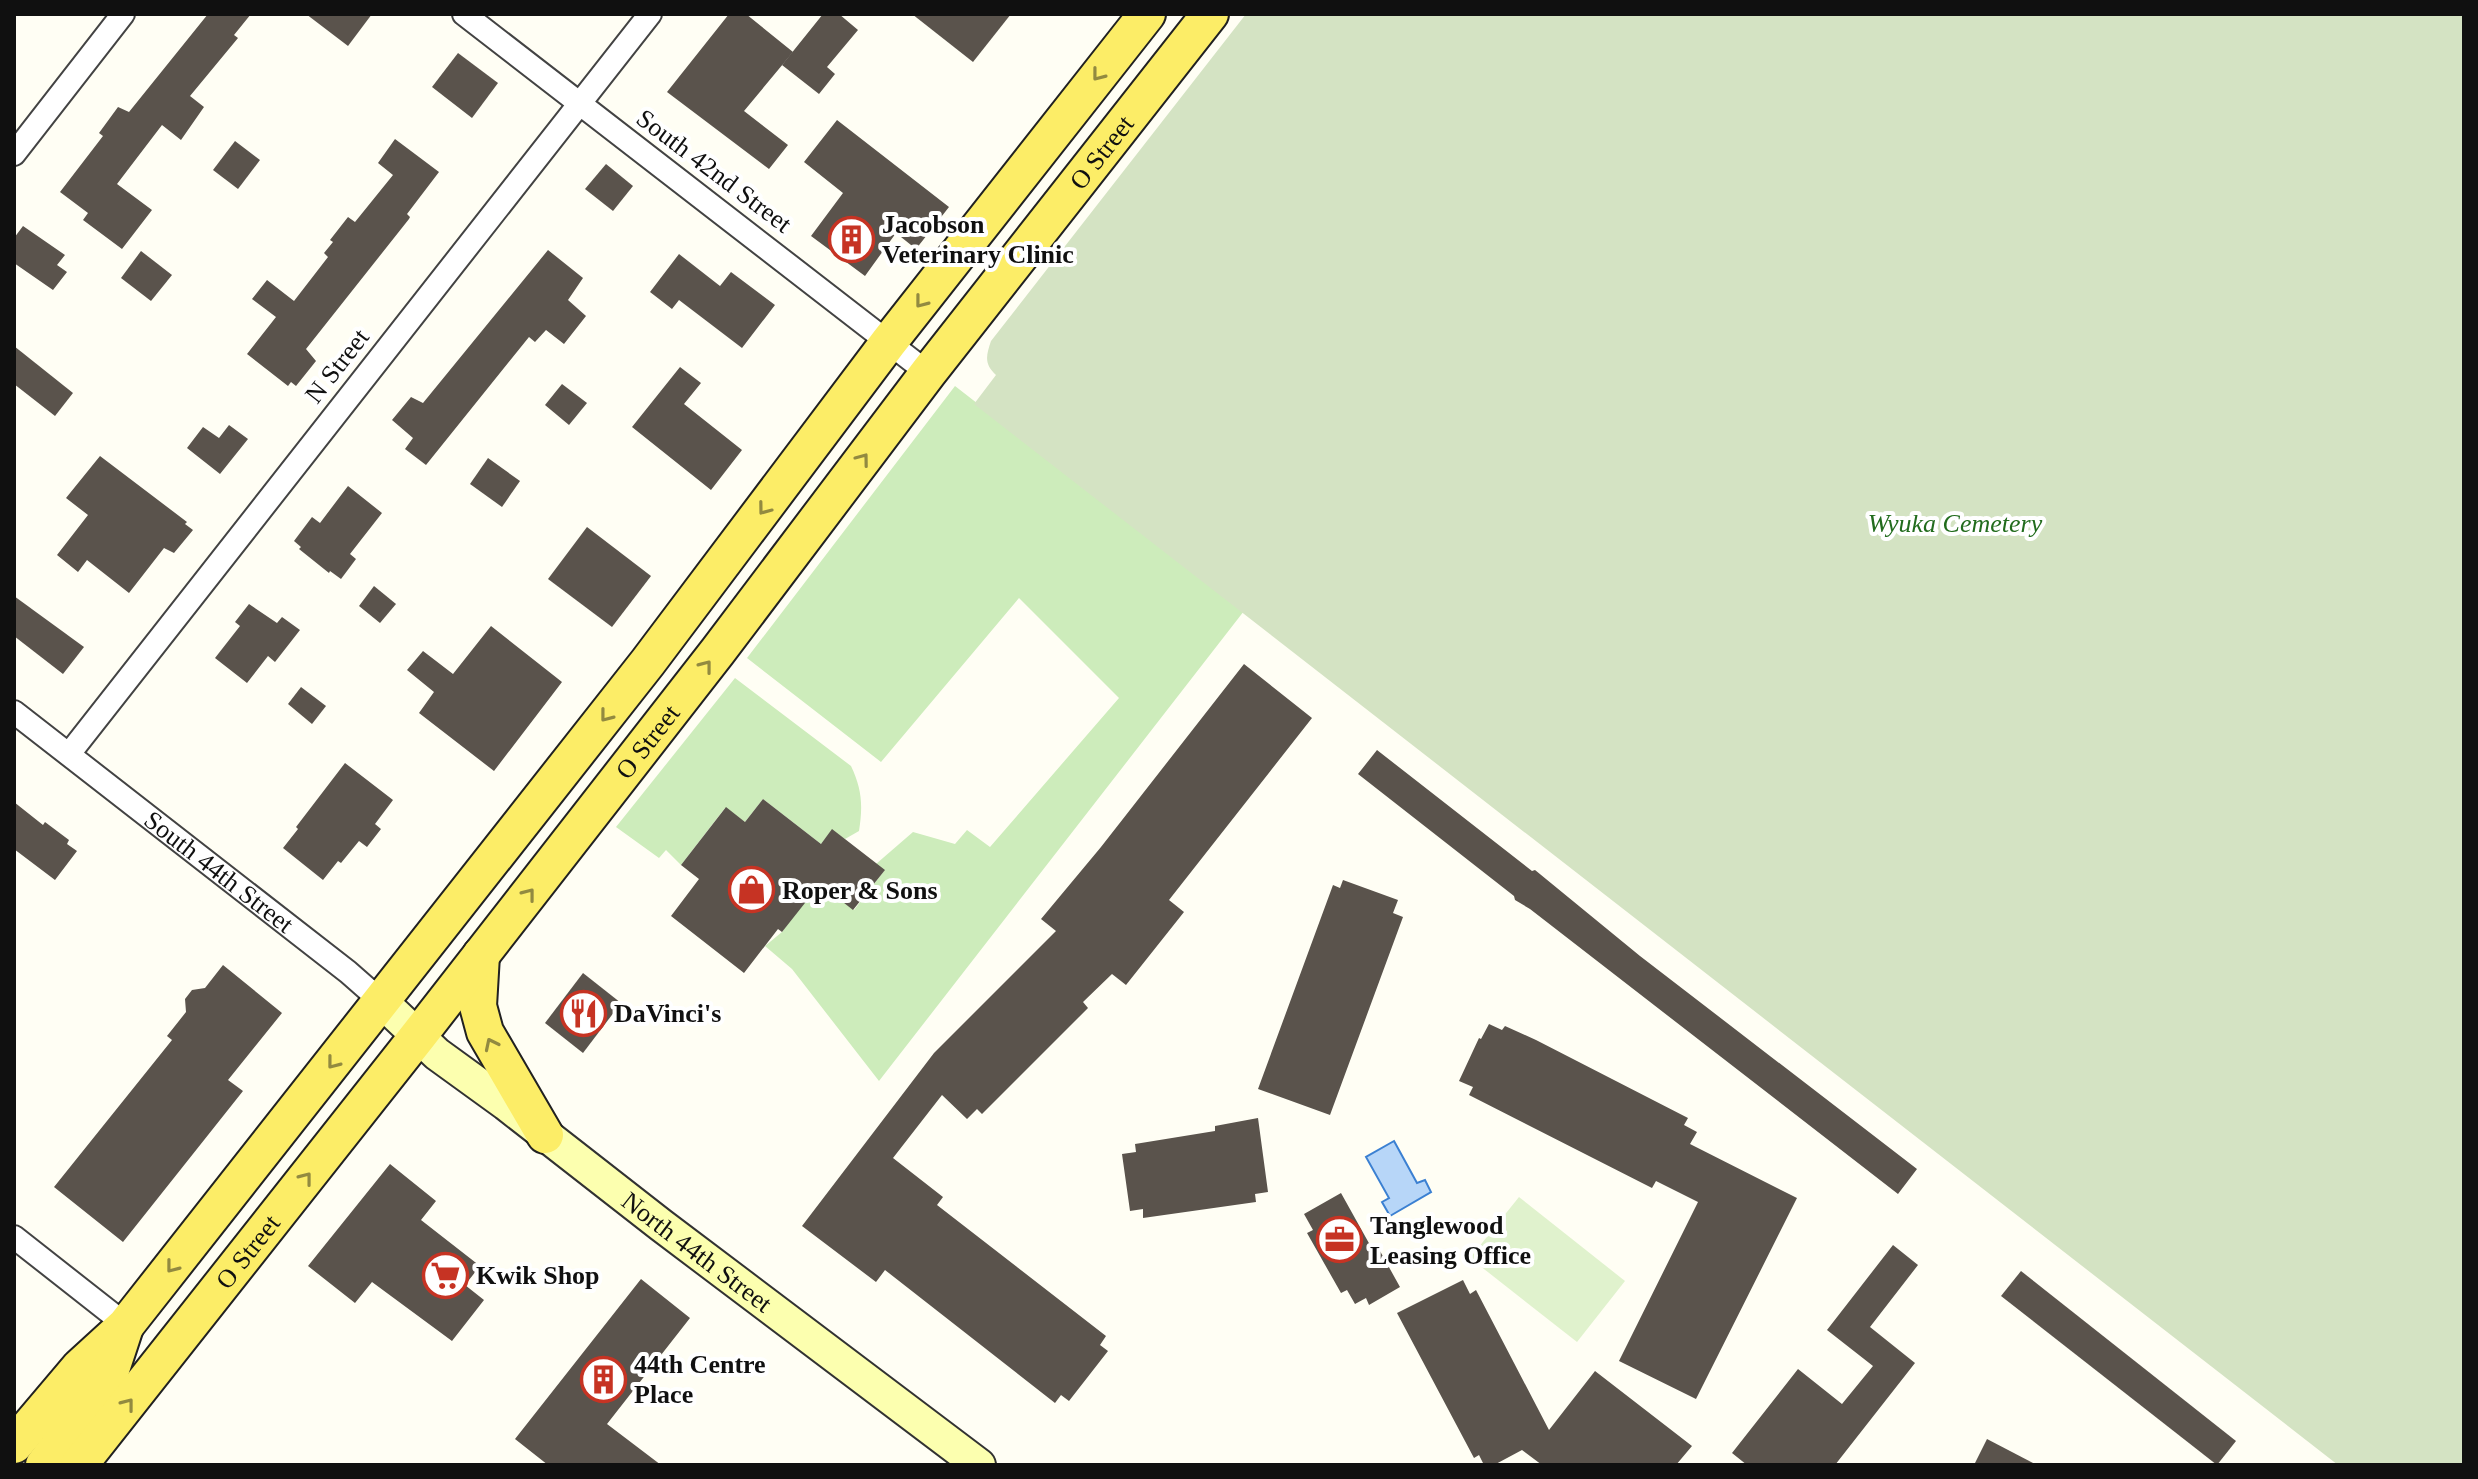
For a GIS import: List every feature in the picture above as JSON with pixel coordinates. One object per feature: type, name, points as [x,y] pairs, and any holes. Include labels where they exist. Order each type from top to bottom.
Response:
[{"type":"main road","name":"O Street","points":[[14,1445],[80,1367],[126,1325],[648,662],[888,343],[1147,14]]},
{"type":"main road","name":"O Street","points":[[79,1465],[418,1036],[718,651],[928,373],[1210,14]]},
{"type":"main road","points":[[481,955],[478,1006],[485,1032],[495,1054],[545,1135]]},
{"type":"main road","name":"South 44th Street","points":[[381,1001],[418,1036]]},
{"type":"main road","name":"North 44th Street","points":[[418,1036],[437,1054],[979,1465]]},
{"type":"main road","points":[[44,1465],[106,1385],[126,1325]]},
{"type":"street","points":[[14,154],[123,14]]},
{"type":"street","name":"South 42nd Street","points":[[464,14],[928,373]]},
{"type":"street","name":"N Street","points":[[69,754],[650,14]]},
{"type":"street","name":"South 44th Street","points":[[14,712],[381,1001]]},
{"type":"street","points":[[14,1237],[126,1325]]},
{"type":"green space","name":"Wyuka Cemetery","points":[[1246,14],[2464,14],[2464,1465],[2338,1465],[974,404],[996,375],[987,360],[991,341]]},
{"type":"green space","points":[[955,386],[1244,611],[879,1081],[792,969],[765,946],[782,932],[817,882],[854,910],[884,871],[876,864],[913,832],[955,844],[967,830],[990,847],[1119,698],[1019,598],[881,762],[747,658]]},
{"type":"green space","points":[[735,678],[851,766],[861,798],[859,831],[845,839],[832,830],[821,844],[763,799],[745,822],[725,808],[681,865],[666,850],[659,858],[616,827]]},
{"type":"green space","points":[[1519,1197],[1625,1281],[1577,1342],[1470,1258]]},
{"type":"water","points":[[1394,1141],[1417,1183],[1425,1180],[1431,1192],[1390,1216],[1382,1202],[1389,1198],[1366,1157]]},
{"type":"building","points":[[208,14],[251,14],[234,35],[238,38],[190,96],[204,107],[181,140],[162,125],[117,184],[152,210],[122,249],[83,220],[88,213],[60,192],[103,136],[99,133],[118,107],[129,112]]},
{"type":"building","points":[[306,14],[372,14],[348,46]]},
{"type":"building","points":[[729,14],[746,14],[793,52],[744,111],[788,145],[769,169],[667,92]]},
{"type":"building","points":[[823,14],[839,14],[858,30],[827,67],[835,74],[819,94],[782,65]]},
{"type":"building","points":[[912,14],[1011,14],[973,62]]},
{"type":"building","points":[[458,53],[498,83],[472,118],[432,87]]},
{"type":"building","points":[[837,120],[949,207],[916,249],[896,233],[865,276],[811,236],[843,193],[804,162]]},
{"type":"building","points":[[395,139],[439,172],[407,214],[409,219],[306,349],[316,361],[296,386],[291,382],[288,386],[247,354],[276,317],[252,299],[267,280],[294,301],[328,257],[324,253],[333,242],[330,240],[348,217],[355,222],[393,175],[378,163]]},
{"type":"building","points":[[235,141],[260,160],[238,189],[213,170]]},
{"type":"building","points":[[606,164],[633,186],[613,211],[585,189]]},
{"type":"building","points":[[23,226],[65,255],[57,265],[67,272],[53,290],[14,263],[14,238]]},
{"type":"building","points":[[548,250],[583,278],[568,300],[586,316],[564,344],[546,330],[535,342],[529,337],[426,465],[405,449],[413,438],[392,420],[411,397],[423,403]]},
{"type":"building","points":[[141,251],[172,275],[151,301],[121,278]]},
{"type":"building","points":[[679,254],[720,286],[731,272],[775,305],[742,348],[679,300],[672,309],[650,292]]},
{"type":"building","points":[[14,346],[73,393],[55,416],[14,384]]},
{"type":"building","points":[[680,367],[701,383],[684,404],[742,450],[711,490],[632,427]]},
{"type":"building","points":[[562,384],[587,403],[569,425],[545,405]]},
{"type":"building","points":[[229,425],[248,439],[220,474],[187,448],[203,427],[219,438]]},
{"type":"building","points":[[100,456],[187,522],[185,524],[193,530],[174,553],[164,548],[129,593],[87,560],[78,572],[57,555],[88,515],[66,498]]},
{"type":"building","points":[[488,458],[520,481],[502,507],[470,484]]},
{"type":"building","points":[[348,486],[382,513],[350,554],[356,559],[341,579],[299,549],[301,547],[294,541],[312,517],[320,523]]},
{"type":"building","points":[[587,527],[651,576],[612,627],[548,579]]},
{"type":"building","points":[[374,586],[396,604],[380,623],[359,606]]},
{"type":"building","points":[[14,596],[84,647],[63,674],[14,636]]},
{"type":"building","points":[[249,604],[277,623],[282,617],[300,630],[275,662],[268,656],[247,683],[215,658],[240,626],[235,622]]},
{"type":"building","points":[[491,626],[562,682],[494,771],[419,713],[434,692],[407,670],[423,651],[453,674]]},
{"type":"building","points":[[1244,664],[1312,718],[1169,900],[1184,912],[1126,985],[1112,974],[1083,1002],[1088,1008],[982,1114],[977,1109],[967,1119],[942,1095],[893,1158],[943,1197],[937,1205],[1106,1336],[1100,1345],[1108,1351],[1069,1401],[1061,1395],[1055,1403],[885,1270],[876,1282],[802,1226],[934,1053],[1056,931],[1041,919]]},
{"type":"building","points":[[301,687],[326,706],[312,724],[288,704]]},
{"type":"building","points":[[1377,750],[1917,1169],[1898,1194],[1515,900],[1514,896],[1358,774]]},
{"type":"building","points":[[345,763],[393,800],[375,824],[381,829],[367,847],[359,841],[323,880],[283,848]]},
{"type":"building","name":"Roper & Sons","points":[[763,799],[821,844],[832,829],[885,870],[853,910],[820,884],[782,932],[778,929],[744,973],[671,916],[699,879],[681,865],[726,807],[745,822]]},
{"type":"building","points":[[14,802],[43,825],[45,822],[69,840],[67,844],[77,851],[55,880],[14,849]]},
{"type":"building","points":[[1343,880],[1398,900],[1393,913],[1403,917],[1330,1115],[1258,1089],[1333,885],[1340,888]]},
{"type":"building","points":[[223,965],[282,1013],[228,1080],[243,1091],[123,1242],[54,1187],[172,1040],[167,1036],[186,1012],[185,999],[192,990],[205,988]]},
{"type":"building","name":"DaVinci's","points":[[583,973],[621,1003],[583,1053],[545,1023]]},
{"type":"building","points":[[1489,1024],[1502,1030],[1505,1026],[1536,1040],[1688,1118],[1684,1125],[1697,1132],[1690,1144],[1797,1198],[1696,1399],[1619,1361],[1698,1202],[1656,1181],[1652,1188],[1469,1095],[1473,1087],[1459,1081]]},
{"type":"building","points":[[1258,1118],[1268,1192],[1255,1194],[1256,1202],[1143,1218],[1143,1209],[1130,1211],[1122,1154],[1136,1152],[1135,1144],[1215,1131],[1215,1126]]},
{"type":"building","points":[[390,1164],[436,1201],[421,1220],[480,1266],[465,1285],[484,1300],[452,1341],[372,1282],[355,1303],[308,1266]]},
{"type":"building","name":"Tanglewood Leasing Office","points":[[1341,1193],[1375,1254],[1380,1251],[1400,1287],[1369,1305],[1366,1298],[1355,1304],[1347,1290],[1341,1293],[1307,1233],[1313,1230],[1304,1214]]},
{"type":"building","points":[[1893,1245],[1918,1265],[1870,1327],[1915,1363],[1835,1465],[1747,1465],[1732,1453],[1798,1369],[1842,1404],[1873,1366],[1827,1330]]},
{"type":"building","points":[[2021,1271],[2236,1441],[2217,1465],[2001,1296]]},
{"type":"building","name":"44th Centre Place","points":[[641,1279],[690,1318],[607,1424],[661,1465],[548,1465],[515,1439]]},
{"type":"building","points":[[1463,1280],[1470,1294],[1476,1290],[1549,1430],[1595,1371],[1692,1446],[1676,1465],[1542,1465],[1522,1450],[1494,1465],[1484,1465],[1479,1455],[1474,1458],[1397,1313]]},
{"type":"building","points":[[1987,1439],[2037,1465],[1974,1465]]},
{"type":"place","name":"Jacobson Veterinary Clinic","points":[[851,239]]},
{"type":"place","name":"Roper & Sons","points":[[751,890]]},
{"type":"place","name":"DaVinci's","points":[[583,1013]]},
{"type":"place","name":"Tanglewood Leasing Office","points":[[1339,1240]]},
{"type":"place","name":"Kwik Shop","points":[[445,1275]]},
{"type":"place","name":"44th Centre Place","points":[[603,1379]]}]
